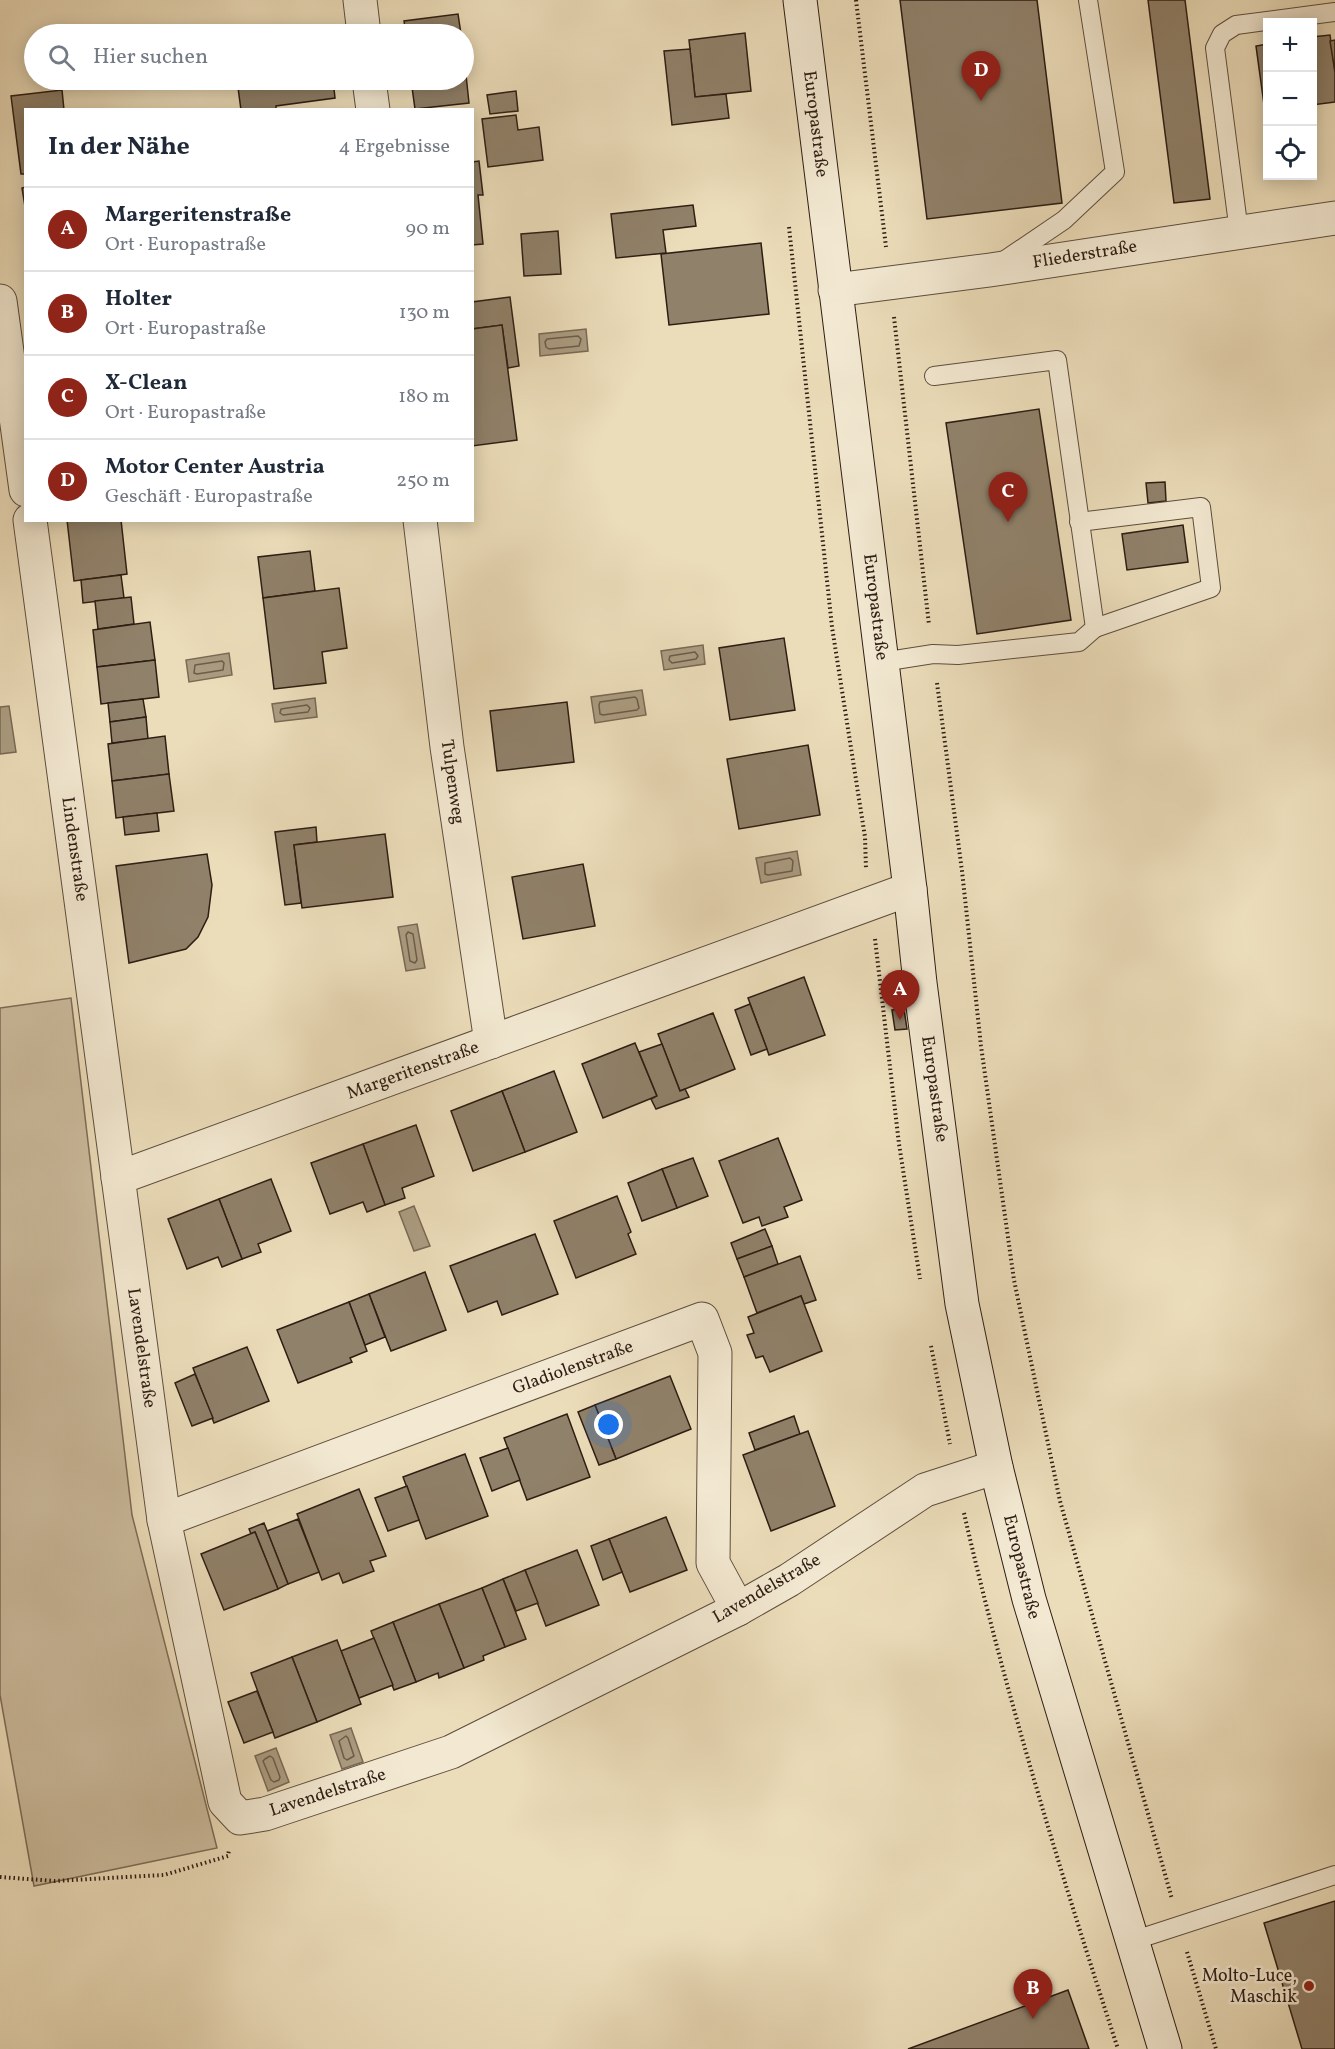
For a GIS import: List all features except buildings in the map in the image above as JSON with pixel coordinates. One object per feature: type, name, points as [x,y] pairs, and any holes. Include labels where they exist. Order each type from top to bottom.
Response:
[{"type":"street","points":[[360,0],[363,24]]},
{"type":"street","name":"Europastraße","points":[[800,0],[920,983],[962,1304],[996,1467],[1029,1599],[1165,2049]]},
{"type":"street","points":[[370,90],[373,108]]},
{"type":"street","name":"Fliederstraße","points":[[835,290],[990,270],[1335,218]]},
{"type":"street","points":[[0,301],[24,475]]},
{"type":"street","name":"Lindenstraße","points":[[30,522],[118,1178]]},
{"type":"street","name":"Tulpenweg","points":[[420,522],[447,747],[491,1042]]},
{"type":"street","name":"Margeritenstraße","points":[[118,1178],[910,889]]},
{"type":"street","name":"Lavendelstraße","points":[[118,1178],[164,1520],[225,1802],[240,1818],[265,1814],[451,1752],[738,1609],[789,1580],[925,1490],[996,1467]]},
{"type":"street","name":"Gladiolenstraße","points":[[164,1520],[702,1319],[715,1353],[713,1563],[738,1609]]},
{"type":"lane","points":[[990,270],[1064,220],[1115,172],[1088,0]]},
{"type":"lane","points":[[1239,232],[1215,48],[1218,41],[1222,34],[1236,25],[1335,12]]},
{"type":"lane","points":[[934,376],[1057,360],[1095,628]]},
{"type":"lane","points":[[882,662],[933,654],[958,655],[1079,642],[1095,628],[1211,588],[1201,507],[1080,522]]},
{"type":"lane","points":[[1132,1941],[1335,1875]]},
{"type":"path","points":[[856,0],[933,654],[962,871],[981,1046],[1014,1280],[1060,1501],[1179,1926],[1216,2049]]},
{"type":"path","points":[[0,1877],[55,1881],[164,1875],[228,1856],[240,1818]]},
{"type":"shaded area","points":[[71,998],[132,1515],[217,1848],[34,1886],[0,1695],[0,1008]]},
{"type":"water","points":[[586,329],[588,351],[540,356],[539,334]]},
{"type":"water","points":[[703,645],[705,664],[664,670],[661,651]]},
{"type":"water","points":[[229,653],[232,675],[189,682],[186,660]]},
{"type":"water","points":[[642,690],[646,715],[595,723],[591,697]]},
{"type":"water","points":[[315,698],[317,717],[275,722],[272,704]]},
{"type":"water","points":[[9,706],[16,752],[0,754],[0,707]]},
{"type":"water","points":[[797,851],[801,875],[761,883],[756,858]]},
{"type":"water","points":[[417,924],[425,968],[406,971],[398,927]]},
{"type":"water","points":[[414,1206],[430,1246],[414,1251],[399,1212]]},
{"type":"water","points":[[351,1728],[363,1762],[342,1769],[330,1735]]},
{"type":"water","points":[[276,1748],[289,1782],[268,1791],[255,1756]]},
{"type":"place","name":"Motor Center Austria","points":[[981,101]]},
{"type":"place","name":"X-Clean","points":[[1008,522]]},
{"type":"place","name":"Margeritenstraße","points":[[900,1020]]},
{"type":"place","name":"Molto-Luce, Maschik","points":[[1309,1986]]},
{"type":"place","name":"Holter","points":[[1033,2019]]}]
